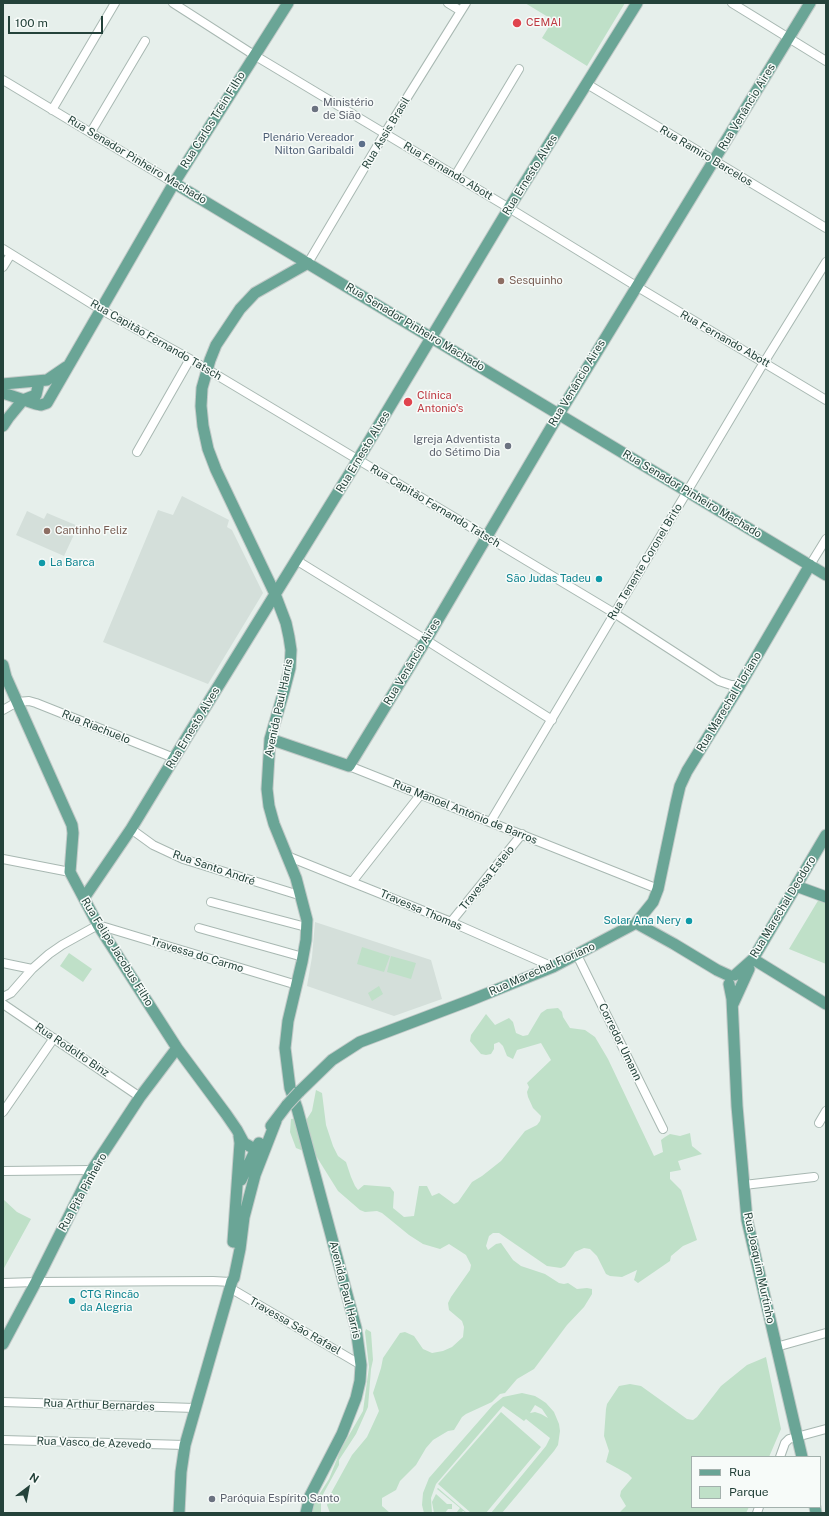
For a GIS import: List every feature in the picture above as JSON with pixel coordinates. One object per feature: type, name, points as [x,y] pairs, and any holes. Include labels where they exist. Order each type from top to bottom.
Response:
[{"type":"main road","name":"Rua Carlos Trein Filho","points":[[24,400],[41,405],[47,403],[174,183],[288,3]]},
{"type":"main road","name":"Rua Ernesto Alves","points":[[84,898],[131,829],[358,460],[509,208],[637,3]]},
{"type":"main road","name":"Rua Venâncio Aires","points":[[350,766],[636,286],[810,3]]},
{"type":"main road","name":"Rua Senador Pinheiro Machado","points":[[174,183],[826,575]]},
{"type":"main road","name":"Avenida Paul Harris","points":[[306,1513],[310,1496],[342,1434],[356,1398],[360,1381],[361,1365],[356,1328],[292,1107],[285,1048],[288,1021],[303,957],[307,920],[302,896],[288,856],[274,824],[268,798],[267,774],[270,739],[287,682],[291,650],[286,623],[275,594],[216,470],[208,449],[203,426],[201,406],[202,388],[206,369],[216,345],[240,308],[255,293],[308,263]]},
{"type":"main road","points":[[3,384],[39,382],[49,379],[70,364]]},
{"type":"main road","points":[[3,425],[8,416],[24,400],[36,395],[39,382]]},
{"type":"main road","points":[[3,425],[5,394],[16,383]]},
{"type":"main road","points":[[5,394],[24,400]]},
{"type":"main road","name":"Rua Marechal Floriano","points":[[238,1188],[246,1167],[256,1148],[276,1120],[292,1107],[306,1084],[332,1060],[360,1042],[553,967],[636,923],[653,902],[658,889],[680,786],[687,771],[740,685],[810,565]]},
{"type":"main road","points":[[3,664],[6,677],[72,825],[73,833],[70,872]]},
{"type":"main road","name":"Rua Manoel Antônio de Barros","points":[[270,739],[350,766]]},
{"type":"main road","name":"Rua Marechal Deodoro","points":[[733,980],[758,961],[796,886],[826,835]]},
{"type":"main road","name":"Rua Felipe Jacobus Filho","points":[[70,872],[98,925],[177,1048],[237,1130],[244,1143]]},
{"type":"main road","points":[[796,886],[826,897]]},
{"type":"main road","points":[[636,923],[733,980]]},
{"type":"main road","points":[[758,961],[826,1004]]},
{"type":"main road","name":"Rua Joaquim Murtinho","points":[[758,961],[749,970],[733,980],[732,1002],[737,1106],[747,1220],[796,1437],[802,1456]]},
{"type":"main road","name":"Rua Joaquim Murtinho","points":[[732,1002],[749,970]]},
{"type":"main road","name":"Rua Pita Pinheiro","points":[[3,1344],[92,1170],[140,1097],[177,1048]]},
{"type":"main road","points":[[179,1513],[181,1472],[186,1445],[195,1408],[231,1284],[230,1269],[238,1233],[244,1217],[255,1175],[276,1120]]},
{"type":"main road","points":[[237,1130],[240,1143],[238,1233]]},
{"type":"main road","points":[[244,1143],[246,1167],[244,1217]]},
{"type":"main road","points":[[244,1143],[256,1148]]},
{"type":"street","points":[[52,110],[115,3]]},
{"type":"street","name":"Rua Fernando Abott","points":[[173,3],[254,55],[826,400]]},
{"type":"street","points":[[448,3],[461,11]]},
{"type":"street","name":"Rua Assis Brasil","points":[[308,263],[385,133],[466,3]]},
{"type":"street","points":[[732,3],[826,61]]},
{"type":"street","points":[[92,132],[145,41]]},
{"type":"street","points":[[455,176],[519,69]]},
{"type":"street","name":"Rua Senador Pinheiro Machado","points":[[3,80],[92,132],[174,183]]},
{"type":"street","name":"Rua Ramiro Barcelos","points":[[587,84],[826,228]]},
{"type":"street","name":"Rua Capitão Fernando Tatsch","points":[[3,249],[100,309],[190,359],[614,613],[719,681],[731,692],[731,698]]},
{"type":"street","points":[[3,267],[11,254]]},
{"type":"street","name":"Rua Tenente Coronel Brito","points":[[491,821],[764,362],[826,262]]},
{"type":"street","points":[[137,452],[190,359]]},
{"type":"street","name":"Rua Marechal Floriano","points":[[810,565],[826,539]]},
{"type":"street","points":[[296,560],[552,720]]},
{"type":"street","name":"Rua Capitão Fernando Tatsch","points":[[719,681],[731,685],[740,685]]},
{"type":"street","name":"Rua Riachuelo","points":[[17,702],[29,701],[36,703],[174,758]]},
{"type":"street","points":[[3,710],[17,702]]},
{"type":"street","name":"Rua Manoel Antônio de Barros","points":[[350,766],[491,821],[658,889]]},
{"type":"street","points":[[352,882],[421,794]]},
{"type":"street","name":"Rua Santo André","points":[[131,829],[153,845],[183,859],[302,896]]},
{"type":"street","name":"Travessa Esteio","points":[[451,922],[522,834]]},
{"type":"street","name":"Travessa Thomas","points":[[288,856],[451,922],[553,967]]},
{"type":"street","points":[[3,859],[70,872]]},
{"type":"street","points":[[211,902],[306,927]]},
{"type":"street","points":[[3,997],[11,993],[32,969],[62,946],[98,925]]},
{"type":"street","name":"Travessa do Carmo","points":[[98,925],[297,985]]},
{"type":"street","points":[[199,928],[303,957]]},
{"type":"street","name":"Corredor Umann","points":[[578,955],[663,1129]]},
{"type":"street","points":[[3,963],[32,969]]},
{"type":"street","name":"Rua Rodolfo Binz","points":[[3,1004],[140,1097]]},
{"type":"street","points":[[3,1112],[54,1038]]},
{"type":"street","points":[[819,1123],[826,1111]]},
{"type":"street","points":[[3,1171],[92,1170]]},
{"type":"street","points":[[744,1185],[814,1177]]},
{"type":"street","points":[[3,1283],[200,1281],[231,1284]]},
{"type":"street","name":"Travessa São Rafael","points":[[231,1284],[361,1365]]},
{"type":"street","points":[[776,1347],[826,1333]]},
{"type":"street","name":"Rua Arthur Bernardes","points":[[3,1402],[195,1408]]},
{"type":"street","points":[[780,1456],[785,1443],[789,1440],[826,1429]]},
{"type":"street","name":"Rua Vasco de Azevedo","points":[[3,1440],[186,1445]]},
{"type":"shaded area","points":[[182,496],[229,520],[227,527],[232,530],[263,593],[208,684],[103,642],[158,510],[173,515]]},
{"type":"shaded area","name":"Cantinho Feliz","points":[[27,511],[44,519],[47,513],[78,526],[64,556],[16,535]]},
{"type":"shaded area","points":[[315,922],[431,960],[442,999],[394,1016],[307,986],[312,957]]},
{"type":"green space","points":[[525,3],[625,3],[587,66],[542,38],[553,20]]},
{"type":"green space","points":[[819,899],[826,902],[826,964],[789,949]]},
{"type":"green space","points":[[362,947],[390,956],[384,972],[357,964]]},
{"type":"green space","points":[[69,953],[92,969],[83,982],[60,966]]},
{"type":"green space","points":[[391,956],[416,963],[411,979],[387,972]]},
{"type":"green space","points":[[379,986],[383,994],[372,1001],[368,993]]},
{"type":"green space","points":[[558,1008],[562,1012],[563,1017],[570,1028],[585,1030],[595,1037],[608,1059],[654,1156],[663,1152],[661,1140],[665,1137],[670,1134],[680,1136],[690,1133],[692,1146],[702,1154],[678,1161],[681,1170],[670,1172],[670,1179],[681,1190],[697,1240],[683,1246],[671,1256],[670,1261],[638,1283],[634,1280],[637,1270],[622,1277],[610,1276],[606,1274],[597,1256],[590,1249],[584,1248],[575,1252],[565,1266],[561,1268],[547,1266],[499,1233],[493,1233],[489,1236],[486,1246],[488,1250],[496,1244],[501,1243],[513,1260],[521,1266],[545,1274],[559,1283],[568,1283],[577,1289],[592,1289],[592,1294],[584,1307],[567,1325],[534,1369],[517,1379],[505,1393],[500,1394],[492,1402],[462,1417],[454,1430],[448,1431],[433,1440],[426,1448],[416,1465],[400,1481],[396,1490],[382,1498],[382,1506],[390,1513],[330,1513],[327,1505],[330,1495],[352,1455],[367,1437],[379,1411],[373,1393],[383,1358],[400,1333],[405,1332],[414,1336],[423,1349],[432,1353],[443,1351],[452,1347],[463,1337],[464,1327],[462,1321],[449,1310],[448,1303],[470,1270],[471,1265],[466,1255],[449,1244],[440,1249],[423,1244],[409,1235],[382,1213],[377,1211],[365,1212],[360,1210],[338,1191],[308,1143],[306,1147],[301,1150],[296,1148],[290,1132],[291,1119],[296,1118],[303,1125],[312,1111],[316,1090],[322,1093],[326,1125],[333,1146],[338,1156],[346,1162],[351,1177],[358,1190],[364,1185],[390,1187],[394,1192],[393,1208],[404,1217],[414,1216],[419,1186],[427,1186],[432,1196],[439,1193],[454,1204],[458,1202],[472,1182],[501,1161],[525,1131],[537,1125],[540,1121],[541,1116],[533,1108],[528,1097],[527,1092],[529,1087],[527,1083],[551,1060],[541,1043],[517,1050],[513,1059],[507,1056],[503,1046],[499,1042],[494,1044],[494,1049],[491,1054],[481,1054],[470,1041],[471,1035],[486,1014],[495,1025],[509,1018],[513,1022],[516,1033],[523,1036],[528,1035],[541,1013],[547,1009]]},
{"type":"green space","points":[[3,1199],[17,1212],[31,1219],[3,1270]]},
{"type":"green space","points":[[366,1329],[371,1332],[373,1360],[368,1407],[356,1434],[339,1460],[339,1465],[321,1498],[321,1513],[312,1513],[313,1504],[329,1479],[341,1449],[363,1411],[369,1367],[365,1332]]},
{"type":"green space","points":[[766,1357],[781,1429],[769,1456],[691,1456],[691,1508],[748,1508],[746,1513],[619,1513],[626,1506],[620,1496],[621,1491],[632,1478],[628,1474],[606,1462],[609,1451],[604,1436],[607,1404],[619,1386],[630,1384],[641,1386],[687,1419],[693,1420],[721,1386],[747,1365]]},
{"type":"green space","points":[[522,1393],[535,1396],[546,1403],[554,1412],[559,1424],[560,1431],[558,1445],[554,1451],[502,1513],[491,1513],[546,1446],[550,1438],[526,1419],[524,1421],[503,1406],[436,1484],[431,1498],[432,1513],[424,1513],[422,1505],[423,1493],[429,1478],[493,1405],[503,1397]],"holes":[[[535,1405],[542,1409],[548,1418],[535,1412],[530,1413]]]},
{"type":"green space","points":[[501,1412],[541,1447],[486,1513],[471,1513],[438,1484]]},
{"type":"green space","points":[[438,1488],[467,1513],[463,1511],[461,1513],[456,1513],[460,1508],[437,1489]]},
{"type":"green space","points":[[436,1494],[447,1504],[452,1504],[452,1509],[448,1509],[445,1513],[434,1513],[432,1502]]},
{"type":"place","name":"CEMAI","points":[[517,23]]},
{"type":"place","name":"Ministério de Sião","points":[[315,109]]},
{"type":"place","name":"Plenário Vereador Nilton Garibaldi","points":[[362,144]]},
{"type":"place","name":"Sesquinho","points":[[501,281]]},
{"type":"place","name":"Clínica Antonio's","points":[[408,402]]},
{"type":"place","name":"Igreja Adventista do Sétimo Dia","points":[[508,446]]},
{"type":"place","name":"Cantinho Feliz","points":[[47,531]]},
{"type":"place","name":"La Barca","points":[[42,563]]},
{"type":"place","name":"São Judas Tadeu","points":[[599,579]]},
{"type":"place","name":"Solar Ana Nery","points":[[689,921]]},
{"type":"place","name":"CTG Rincão da Alegria","points":[[72,1301]]},
{"type":"place","name":"Paróquia Espírito Santo","points":[[212,1499]]}]
